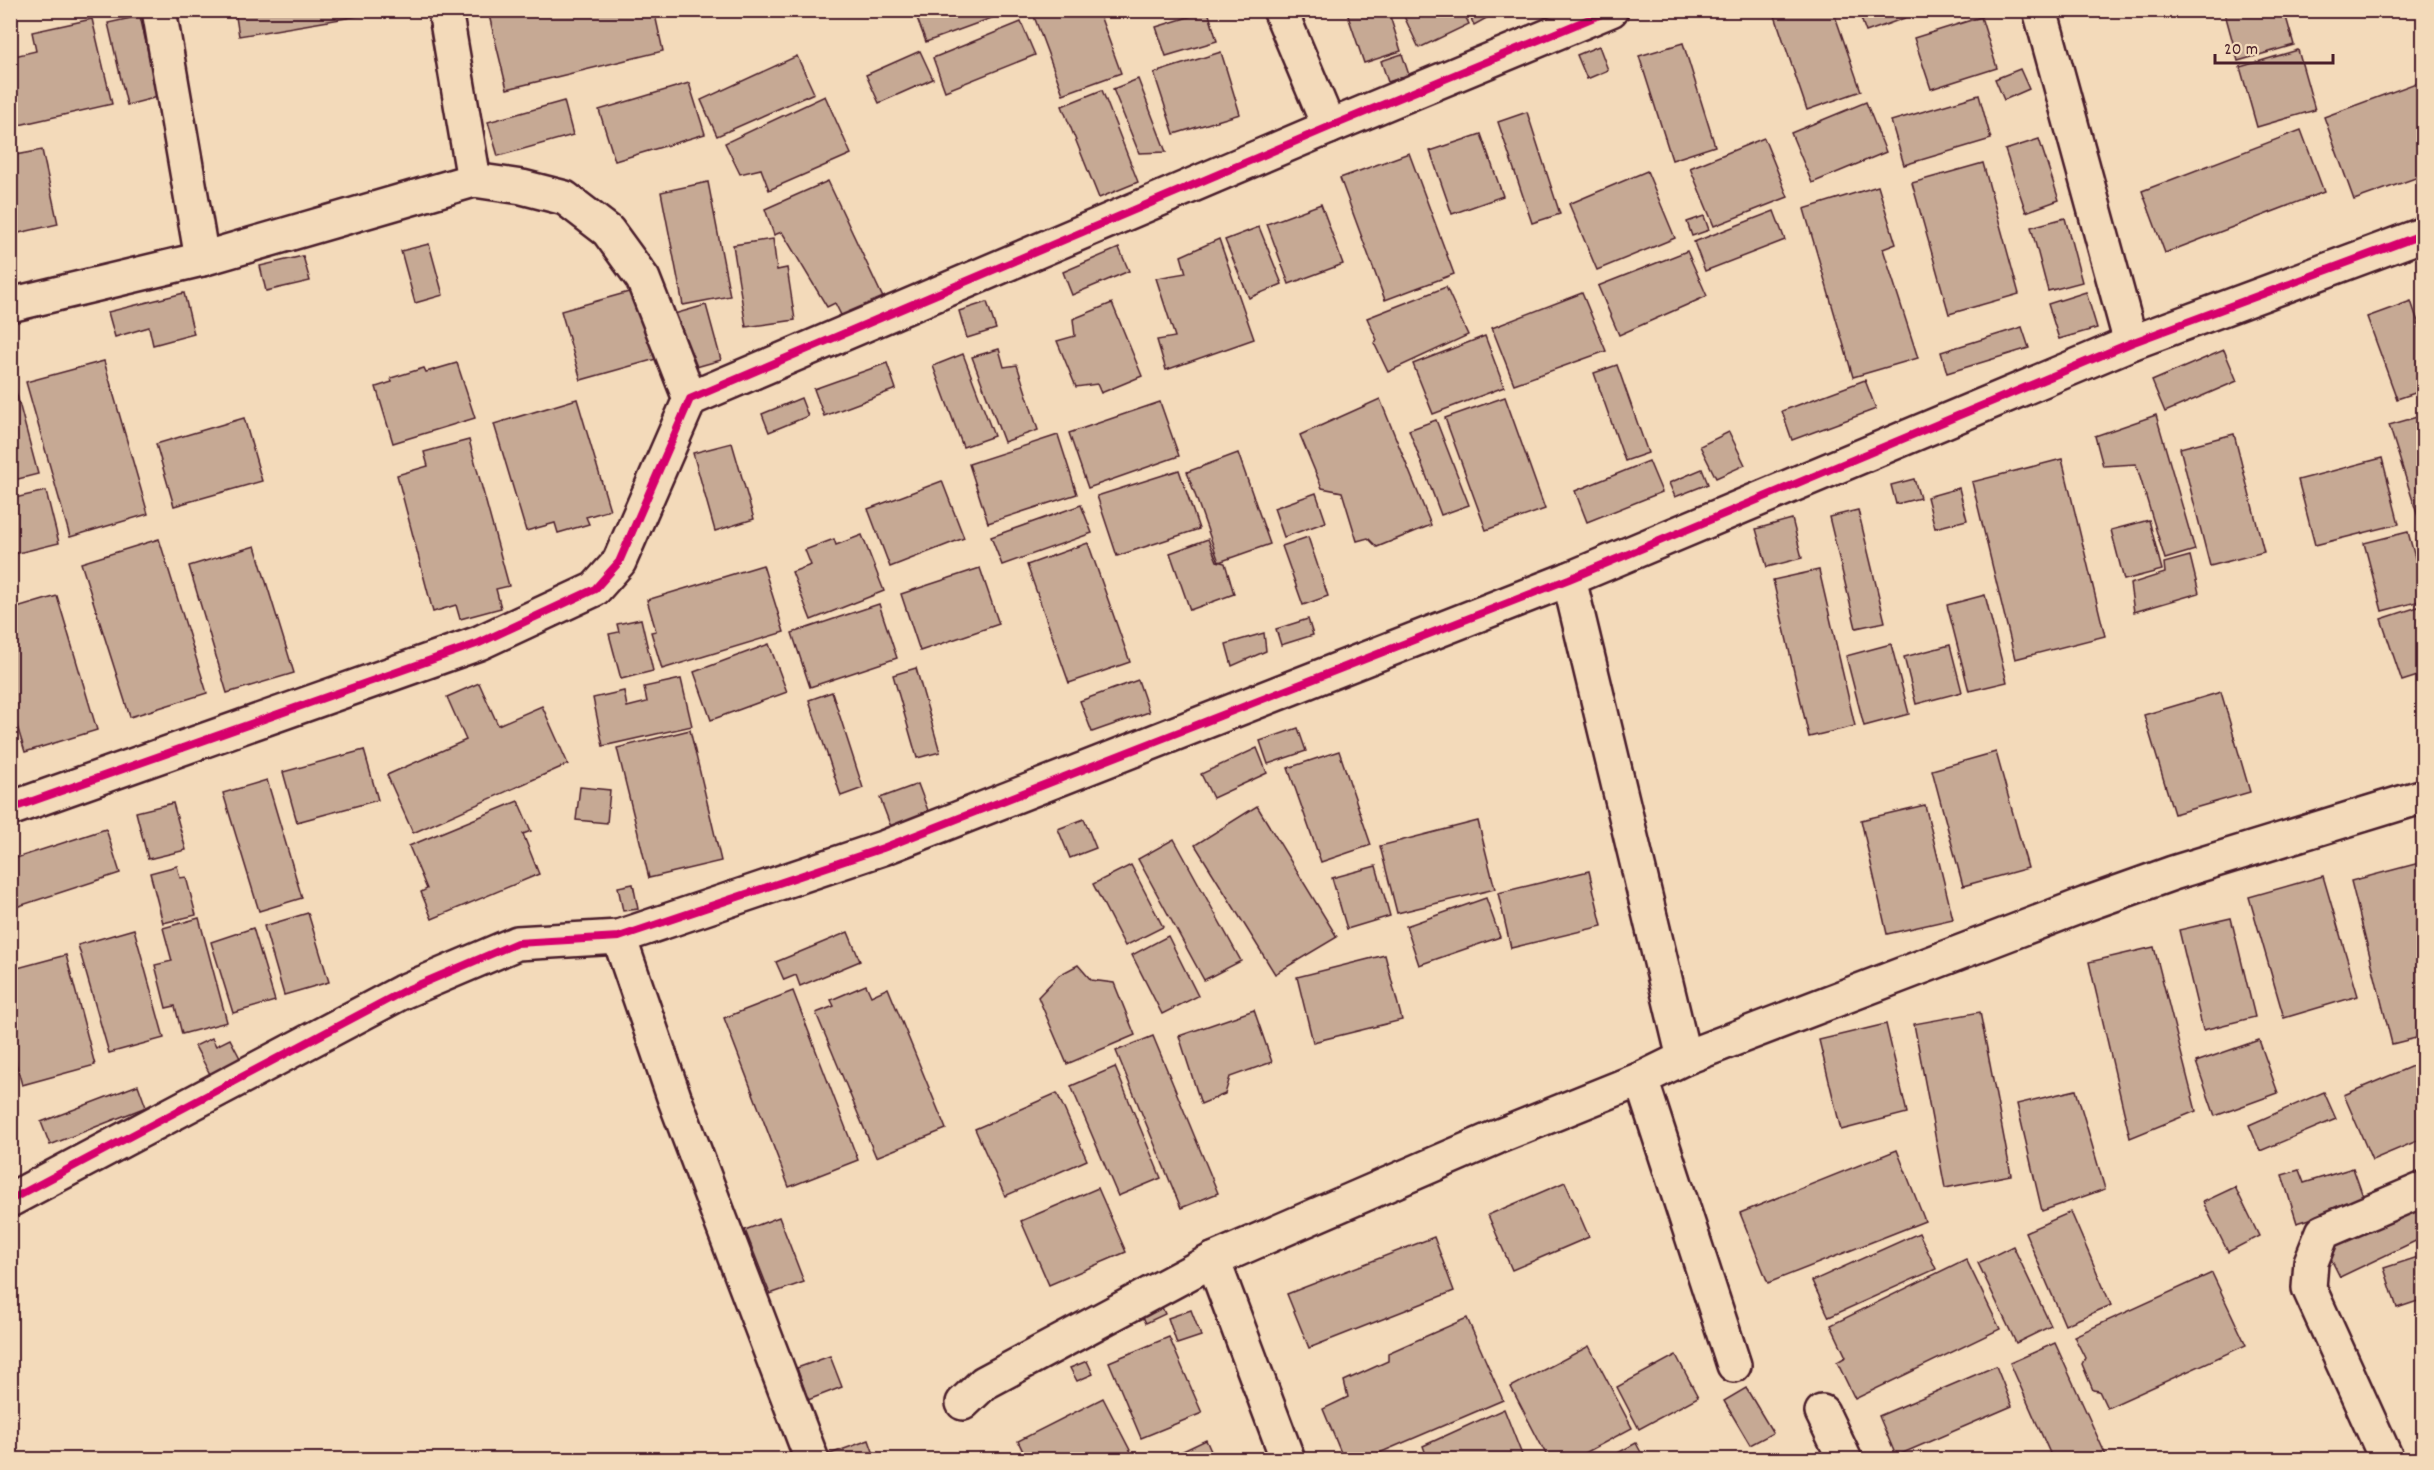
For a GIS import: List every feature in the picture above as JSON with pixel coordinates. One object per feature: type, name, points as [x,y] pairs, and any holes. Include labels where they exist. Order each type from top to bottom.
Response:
[{"type":"street","points":[[159,10],[202,259]]},
{"type":"street","points":[[445,10],[474,180]]},
{"type":"street","points":[[1280,10],[1329,127]]},
{"type":"street","points":[[10,809],[479,643],[595,589],[619,562],[690,399],[1329,127],[1611,10]]},
{"type":"street","points":[[2040,10],[2131,343]]},
{"type":"street","points":[[10,305],[202,259],[474,180],[522,187],[565,198],[608,231],[643,279],[690,399]]},
{"type":"street","points":[[12,1195],[402,992],[517,943],[619,937],[883,848],[1569,579],[2131,343],[2424,234]]},
{"type":"street","points":[[1569,579],[1684,1058]]},
{"type":"street","points":[[963,1403],[984,1383],[1213,1260],[1497,1137],[1641,1079],[1684,1058],[2086,904],[2195,866],[2424,796]]},
{"type":"street","points":[[619,937],[675,1100],[812,1460]]},
{"type":"street","points":[[1641,1079],[1734,1365]]},
{"type":"street","points":[[2387,1460],[2309,1288],[2311,1262],[2324,1232],[2424,1189]]},
{"type":"street","points":[[1213,1260],[1288,1460]]},
{"type":"street","points":[[1822,1412],[1845,1460]]},
{"type":"building","points":[[235,10],[394,10],[239,36]]},
{"type":"building","points":[[654,10],[663,51],[507,89],[488,11]]},
{"type":"building","points":[[914,10],[995,10],[997,16],[926,42]]},
{"type":"building","points":[[1098,10],[1121,73],[1063,94],[1032,11]]},
{"type":"building","points":[[1346,10],[1388,10],[1401,51],[1364,63]]},
{"type":"building","points":[[1401,10],[1462,10],[1469,24],[1419,48]]},
{"type":"building","points":[[1467,10],[1501,10],[1474,25]]},
{"type":"building","points":[[1773,10],[1833,10],[1861,91],[1807,110]]},
{"type":"building","points":[[1858,10],[1924,10],[1924,11],[1866,32]]},
{"type":"building","points":[[2224,10],[2284,10],[2294,45],[2238,61]]},
{"type":"building","points":[[1208,11],[1217,41],[1166,56],[1156,27]]},
{"type":"building","points":[[140,16],[158,97],[127,105],[108,23]]},
{"type":"building","points":[[1981,17],[1997,68],[1931,89],[1914,38]]},
{"type":"building","points":[[92,19],[112,104],[10,127],[10,57],[36,51],[32,32]]},
{"type":"building","points":[[1021,22],[1035,55],[945,91],[933,58]]},
{"type":"building","points":[[1683,43],[1715,146],[1672,160],[1639,56]]},
{"type":"building","points":[[1599,46],[1608,70],[1587,79],[1577,55]]},
{"type":"building","points":[[2298,50],[2315,110],[2257,127],[2240,67]]},
{"type":"building","points":[[920,51],[933,79],[879,103],[866,75]]},
{"type":"building","points":[[1221,52],[1240,114],[1174,134],[1154,73]]},
{"type":"building","points":[[1402,54],[1409,75],[1388,82],[1381,61]]},
{"type":"building","points":[[797,56],[814,93],[717,136],[701,100]]},
{"type":"building","points":[[2020,69],[2029,89],[2004,100],[1995,79]]},
{"type":"building","points":[[1138,79],[1166,152],[1139,153],[1113,89]]},
{"type":"building","points":[[2424,80],[2424,175],[2354,200],[2324,117]]},
{"type":"building","points":[[689,83],[705,134],[615,161],[599,110]]},
{"type":"building","points":[[1102,90],[1138,182],[1099,198],[1062,106]]},
{"type":"building","points":[[1979,95],[1991,139],[1904,165],[1891,121]]},
{"type":"building","points":[[825,96],[851,154],[769,190],[761,169],[740,174],[725,143]]},
{"type":"building","points":[[564,101],[573,135],[498,156],[488,122]]},
{"type":"building","points":[[1866,102],[1886,152],[1812,183],[1791,133]]},
{"type":"building","points":[[1527,112],[1560,214],[1532,223],[1498,122]]},
{"type":"building","points":[[2301,130],[2324,192],[2165,253],[2142,191]]},
{"type":"building","points":[[1481,134],[1503,196],[1452,214],[1430,151]]},
{"type":"building","points":[[1764,138],[1788,197],[1714,226],[1690,168]]},
{"type":"building","points":[[2039,139],[2059,200],[2026,212],[2005,150]]},
{"type":"building","points":[[42,150],[58,224],[10,235],[10,156]]},
{"type":"building","points":[[1409,153],[1454,274],[1385,300],[1340,178]]},
{"type":"building","points":[[1983,163],[2019,294],[1949,314],[1912,183]]},
{"type":"building","points":[[1647,171],[1675,238],[1597,270],[1569,204]]},
{"type":"building","points":[[828,181],[884,300],[843,319],[835,303],[827,307],[782,232],[774,235],[765,209]]},
{"type":"building","points":[[708,182],[730,296],[683,305],[661,192]]},
{"type":"building","points":[[1878,186],[1896,244],[1883,249],[1918,358],[1853,377],[1804,209]]},
{"type":"building","points":[[1321,204],[1343,264],[1289,284],[1267,224]]},
{"type":"building","points":[[1774,211],[1785,240],[1705,271],[1694,242]]},
{"type":"building","points":[[1704,216],[1709,230],[1692,236],[1687,222]]},
{"type":"building","points":[[2065,218],[2082,282],[2048,291],[2031,227]]},
{"type":"building","points":[[1259,227],[1282,284],[1249,298],[1225,240]]},
{"type":"building","points":[[773,239],[777,270],[787,268],[795,320],[746,327],[733,245]]},
{"type":"building","points":[[1219,239],[1254,339],[1166,370],[1157,340],[1175,337],[1156,278],[1186,273],[1181,256]]},
{"type":"building","points":[[429,244],[443,295],[415,303],[401,251]]},
{"type":"building","points":[[1119,248],[1129,271],[1072,295],[1063,272]]},
{"type":"building","points":[[1687,251],[1707,296],[1619,335],[1598,286]]},
{"type":"building","points":[[303,256],[310,281],[266,291],[260,266]]},
{"type":"building","points":[[1446,287],[1468,335],[1388,372],[1374,343],[1377,340],[1367,318]]},
{"type":"building","points":[[636,290],[656,359],[581,380],[561,311]]},
{"type":"building","points":[[2086,292],[2097,328],[2059,339],[2048,304]]},
{"type":"building","points":[[184,293],[194,334],[153,345],[149,327],[115,337],[108,312]]},
{"type":"building","points":[[1582,293],[1606,351],[1514,384],[1492,328]]},
{"type":"building","points":[[2411,301],[2424,340],[2424,390],[2397,399],[2367,317]]},
{"type":"building","points":[[987,302],[996,329],[967,338],[959,311]]},
{"type":"building","points":[[1112,303],[1142,376],[1101,393],[1097,384],[1076,387],[1057,341],[1075,336],[1073,319]]},
{"type":"building","points":[[706,305],[721,360],[689,369],[674,314]]},
{"type":"building","points":[[2022,327],[2029,348],[1947,373],[1941,352]]},
{"type":"building","points":[[1485,336],[1504,387],[1433,414],[1413,364]]},
{"type":"building","points":[[999,349],[1004,367],[1017,365],[1038,430],[1004,442],[972,357]]},
{"type":"building","points":[[2224,350],[2237,381],[2165,412],[2152,381]]},
{"type":"building","points":[[963,354],[994,436],[963,447],[933,366]]},
{"type":"building","points":[[104,361],[148,514],[70,537],[26,382]]},
{"type":"building","points":[[457,363],[475,418],[393,443],[376,387],[392,382],[391,378],[424,368],[426,372]]},
{"type":"building","points":[[887,363],[896,389],[824,416],[814,389]]},
{"type":"building","points":[[1617,365],[1648,453],[1625,461],[1594,373]]},
{"type":"building","points":[[10,369],[38,474],[10,481]]},
{"type":"building","points":[[1865,380],[1876,409],[1792,440],[1782,411]]},
{"type":"building","points":[[1505,397],[1545,509],[1486,530],[1445,418]]},
{"type":"building","points":[[801,398],[808,416],[769,432],[762,414]]},
{"type":"building","points":[[577,399],[610,510],[586,517],[589,524],[558,533],[555,523],[526,531],[494,424]]},
{"type":"building","points":[[1380,399],[1431,525],[1377,547],[1368,538],[1357,541],[1342,492],[1322,488],[1300,435]]},
{"type":"building","points":[[1160,402],[1179,456],[1088,488],[1069,433]]},
{"type":"building","points":[[2156,415],[2195,550],[2165,559],[2136,464],[2103,466],[2095,436]]},
{"type":"building","points":[[2424,415],[2424,519],[2419,520],[2389,425]]},
{"type":"building","points":[[244,418],[262,481],[174,506],[156,444]]},
{"type":"building","points":[[1436,420],[1469,505],[1441,515],[1409,430]]},
{"type":"building","points":[[1729,432],[1745,465],[1716,478],[1700,446]]},
{"type":"building","points":[[2234,434],[2264,552],[2210,566],[2180,448]]},
{"type":"building","points":[[1058,435],[1077,494],[988,523],[969,464]]},
{"type":"building","points":[[469,440],[509,586],[496,589],[501,608],[460,619],[456,605],[433,612],[397,475],[428,466],[424,452]]},
{"type":"building","points":[[732,443],[754,519],[715,531],[693,453]]},
{"type":"building","points":[[1238,453],[1270,544],[1219,562],[1187,472]]},
{"type":"building","points":[[2382,458],[2399,524],[2315,545],[2298,480]]},
{"type":"building","points":[[2062,459],[2105,636],[2015,659],[1972,482]]},
{"type":"building","points":[[1649,461],[1662,492],[1587,522],[1575,491]]},
{"type":"building","points":[[1702,469],[1708,484],[1675,497],[1669,483]]},
{"type":"building","points":[[1179,470],[1199,529],[1117,556],[1097,496]]},
{"type":"building","points":[[1914,479],[1920,498],[1896,504],[1891,485]]},
{"type":"building","points":[[942,481],[964,538],[890,567],[868,509]]},
{"type":"building","points":[[1959,488],[1967,520],[1935,528],[1927,497]]},
{"type":"building","points":[[46,491],[59,543],[10,555],[10,499]]},
{"type":"building","points":[[1316,493],[1326,522],[1284,537],[1274,508]]},
{"type":"building","points":[[1081,505],[1092,533],[1002,565],[991,537]]},
{"type":"building","points":[[1858,510],[1885,622],[1856,628],[1829,517]]},
{"type":"building","points":[[1792,519],[1802,558],[1767,567],[1756,529]]},
{"type":"building","points":[[2149,520],[2162,570],[2124,580],[2111,530]]},
{"type":"building","points":[[2408,532],[2424,591],[2424,600],[2382,611],[2364,543]]},
{"type":"building","points":[[862,535],[884,591],[811,620],[792,572],[811,565],[805,550],[834,539],[836,545]]},
{"type":"building","points":[[1308,537],[1328,596],[1303,605],[1282,546]]},
{"type":"building","points":[[159,539],[207,693],[130,717],[81,563]]},
{"type":"building","points":[[1208,539],[1217,561],[1225,563],[1234,594],[1190,610],[1170,553]]},
{"type":"building","points":[[1088,543],[1130,662],[1069,683],[1027,565]]},
{"type":"building","points":[[255,546],[294,673],[227,693],[189,566]]},
{"type":"building","points":[[2190,556],[2199,593],[2134,612],[2130,584],[2165,573],[2164,563]]},
{"type":"building","points":[[763,565],[784,632],[662,669],[651,632],[656,631],[647,600]]},
{"type":"building","points":[[980,568],[999,624],[920,651],[901,594]]},
{"type":"building","points":[[1819,570],[1855,726],[1809,737],[1773,580]]},
{"type":"building","points":[[1985,595],[2007,682],[1969,691],[1947,605]]},
{"type":"building","points":[[57,596],[97,730],[25,752],[10,703],[10,610]]},
{"type":"building","points":[[879,604],[897,658],[810,687],[792,633]]},
{"type":"building","points":[[2424,605],[2424,674],[2402,681],[2381,619]]},
{"type":"building","points":[[641,619],[653,671],[621,679],[609,634],[619,632],[617,624]]},
{"type":"building","points":[[1308,619],[1313,635],[1281,645],[1276,629]]},
{"type":"building","points":[[1264,633],[1266,651],[1232,666],[1226,644]]},
{"type":"building","points":[[769,644],[787,692],[711,720],[694,672]]},
{"type":"building","points":[[1891,644],[1909,714],[1864,726],[1846,656]]},
{"type":"building","points":[[1950,645],[1962,692],[1916,704],[1904,657]]},
{"type":"building","points":[[916,668],[940,752],[917,758],[893,675]]},
{"type":"building","points":[[681,679],[692,726],[603,746],[593,698],[624,691],[627,707],[647,702],[644,687]]},
{"type":"building","points":[[1138,680],[1149,712],[1092,732],[1080,701]]},
{"type":"building","points":[[479,683],[498,725],[542,706],[568,764],[413,833],[387,775],[466,740],[447,697]]},
{"type":"building","points":[[832,692],[863,788],[841,796],[809,700]]},
{"type":"building","points":[[2221,692],[2250,792],[2174,814],[2144,715]]},
{"type":"building","points":[[1298,728],[1306,751],[1268,764],[1260,741]]},
{"type":"building","points":[[690,730],[721,861],[649,878],[617,748]]},
{"type":"building","points":[[1257,748],[1267,773],[1213,798],[1201,774]]},
{"type":"building","points":[[364,750],[378,800],[297,822],[283,772]]},
{"type":"building","points":[[1339,751],[1371,845],[1321,862],[1288,768]]},
{"type":"building","points":[[1996,752],[2028,868],[1963,886],[1932,770]]},
{"type":"building","points":[[267,780],[302,898],[259,911],[223,793]]},
{"type":"building","points":[[918,784],[929,813],[891,827],[880,798]]},
{"type":"building","points":[[580,787],[610,790],[607,823],[576,820]]},
{"type":"building","points":[[518,801],[531,831],[523,834],[539,874],[432,919],[421,892],[427,889],[409,846]]},
{"type":"building","points":[[173,803],[186,850],[148,859],[136,812]]},
{"type":"building","points":[[1925,805],[1953,919],[1887,934],[1861,820]]},
{"type":"building","points":[[1257,806],[1337,937],[1275,974],[1195,845]]},
{"type":"building","points":[[1084,819],[1096,848],[1070,858],[1058,829]]},
{"type":"building","points":[[1478,821],[1495,889],[1397,913],[1380,846]]},
{"type":"building","points":[[106,829],[120,873],[10,909],[10,860]]},
{"type":"building","points":[[1174,839],[1241,961],[1204,980],[1138,859]]},
{"type":"building","points":[[2423,862],[2424,1036],[2392,1044],[2351,881]]},
{"type":"building","points":[[1131,865],[1163,927],[1125,946],[1093,884]]},
{"type":"building","points":[[177,866],[180,878],[186,877],[196,915],[163,923],[150,873]]},
{"type":"building","points":[[1376,866],[1390,916],[1347,929],[1332,878]]},
{"type":"building","points":[[1589,871],[1602,926],[1511,948],[1498,893]]},
{"type":"building","points":[[2323,876],[2358,996],[2284,1018],[2249,897]]},
{"type":"building","points":[[633,884],[638,909],[623,911],[618,887]]},
{"type":"building","points":[[1486,898],[1500,937],[1419,965],[1406,926]]},
{"type":"building","points":[[308,913],[329,982],[284,995],[264,926]]},
{"type":"building","points":[[199,918],[227,1022],[182,1034],[175,1006],[166,1008],[155,965],[172,961],[163,928]]},
{"type":"building","points":[[2231,918],[2255,1017],[2203,1030],[2179,930]]},
{"type":"building","points":[[253,928],[275,1001],[233,1013],[211,942]]},
{"type":"building","points":[[134,929],[164,1038],[109,1053],[78,945]]},
{"type":"building","points":[[848,932],[860,961],[800,986],[796,975],[784,980],[776,962]]},
{"type":"building","points":[[1168,936],[1198,996],[1162,1014],[1132,955]]},
{"type":"building","points":[[2154,947],[2196,1111],[2130,1138],[2089,962]]},
{"type":"building","points":[[66,955],[95,1065],[22,1085],[10,1041],[10,970]]},
{"type":"building","points":[[1385,955],[1402,1020],[1313,1042],[1297,977]]},
{"type":"building","points":[[1078,965],[1091,980],[1114,983],[1135,1035],[1067,1064],[1038,997],[1059,975]]},
{"type":"building","points":[[866,985],[871,996],[888,988],[946,1129],[876,1157],[816,1013],[834,1006],[831,1000]]},
{"type":"building","points":[[793,991],[858,1160],[789,1187],[724,1018]]},
{"type":"building","points":[[1254,1010],[1272,1062],[1230,1077],[1225,1094],[1201,1104],[1179,1036]]},
{"type":"building","points":[[1980,1012],[2011,1175],[1945,1188],[1914,1024]]},
{"type":"building","points":[[1886,1024],[1907,1113],[1841,1130],[1819,1040]]},
{"type":"building","points":[[1153,1036],[1218,1193],[1181,1208],[1116,1051]]},
{"type":"building","points":[[212,1038],[216,1046],[230,1039],[241,1060],[211,1076],[195,1046]]},
{"type":"building","points":[[2259,1040],[2278,1093],[2215,1116],[2196,1062]]},
{"type":"building","points":[[2422,1062],[2424,1067],[2424,1138],[2372,1160],[2344,1095]]},
{"type":"building","points":[[1115,1067],[1161,1178],[1118,1196],[1071,1086]]},
{"type":"building","points":[[138,1085],[146,1107],[50,1145],[41,1122]]},
{"type":"building","points":[[2076,1090],[2105,1189],[2042,1211],[2017,1104]]},
{"type":"building","points":[[2324,1092],[2336,1119],[2260,1151],[2249,1125]]},
{"type":"building","points":[[1057,1093],[1087,1160],[1005,1196],[975,1129]]},
{"type":"building","points":[[1897,1150],[1925,1221],[1768,1283],[1740,1213]]},
{"type":"building","points":[[2353,1168],[2365,1202],[2297,1223],[2282,1175],[2299,1170],[2304,1183]]},
{"type":"building","points":[[1565,1182],[1589,1237],[1512,1270],[1488,1215]]},
{"type":"building","points":[[2235,1187],[2259,1236],[2228,1252],[2203,1202]]},
{"type":"building","points":[[1098,1188],[1126,1252],[1049,1285],[1021,1221]]},
{"type":"building","points":[[2424,1197],[2424,1237],[2340,1277],[2324,1245]]},
{"type":"building","points":[[2071,1212],[2111,1305],[2065,1325],[2025,1232]]},
{"type":"building","points":[[779,1217],[804,1282],[770,1294],[745,1230]]},
{"type":"building","points":[[1919,1233],[1936,1269],[1829,1317],[1812,1281]]},
{"type":"building","points":[[1434,1237],[1454,1291],[1309,1348],[1287,1294]]},
{"type":"building","points":[[2013,1246],[2051,1326],[2016,1343],[1978,1263]]},
{"type":"building","points":[[2424,1255],[2424,1299],[2397,1308],[2384,1268]]},
{"type":"building","points":[[1966,1259],[2000,1329],[1855,1399],[1837,1362],[1846,1357],[1831,1325]]},
{"type":"building","points":[[2212,1273],[2246,1345],[2107,1408],[2099,1391],[2093,1390],[2082,1364],[2085,1358],[2074,1336]]},
{"type":"building","points":[[1160,1303],[1165,1314],[1146,1323],[1141,1313]]},
{"type":"building","points":[[1191,1310],[1201,1336],[1177,1344],[1168,1318]]},
{"type":"building","points":[[1467,1318],[1503,1400],[1363,1460],[1344,1460],[1323,1409],[1348,1397],[1344,1381],[1388,1361],[1388,1353]]},
{"type":"building","points":[[1169,1337],[1202,1413],[1141,1438],[1109,1362]]},
{"type":"building","points":[[2055,1343],[2108,1460],[2053,1460],[2010,1363]]},
{"type":"building","points":[[1589,1346],[1632,1428],[1572,1460],[1549,1460],[1511,1387]]},
{"type":"building","points":[[1676,1355],[1698,1397],[1639,1429],[1617,1387]]},
{"type":"building","points":[[830,1356],[842,1387],[808,1400],[797,1368]]},
{"type":"building","points":[[1087,1361],[1093,1374],[1077,1381],[1070,1368]]},
{"type":"building","points":[[1996,1366],[2012,1406],[1896,1456],[1879,1416]]},
{"type":"building","points":[[1746,1388],[1773,1433],[1750,1445],[1724,1401]]},
{"type":"building","points":[[1103,1398],[1133,1456],[1125,1460],[1027,1460],[1018,1441]]},
{"type":"building","points":[[1504,1409],[1524,1460],[1428,1460],[1423,1446]]},
{"type":"building","points":[[869,1440],[876,1460],[832,1460],[830,1454]]},
{"type":"building","points":[[1206,1440],[1215,1460],[1164,1460]]},
{"type":"building","points":[[1636,1443],[1645,1460],[1605,1460]]},
{"type":"building","points":[[2308,1453],[2309,1460],[2283,1460]]},
{"type":"cycle path","points":[[10,809],[479,643],[595,589],[619,562],[690,399],[1329,127],[1611,10]]},
{"type":"cycle path","points":[[10,1200],[402,992],[517,943],[619,937],[883,848],[1569,579],[2131,343],[2424,234]]}]
